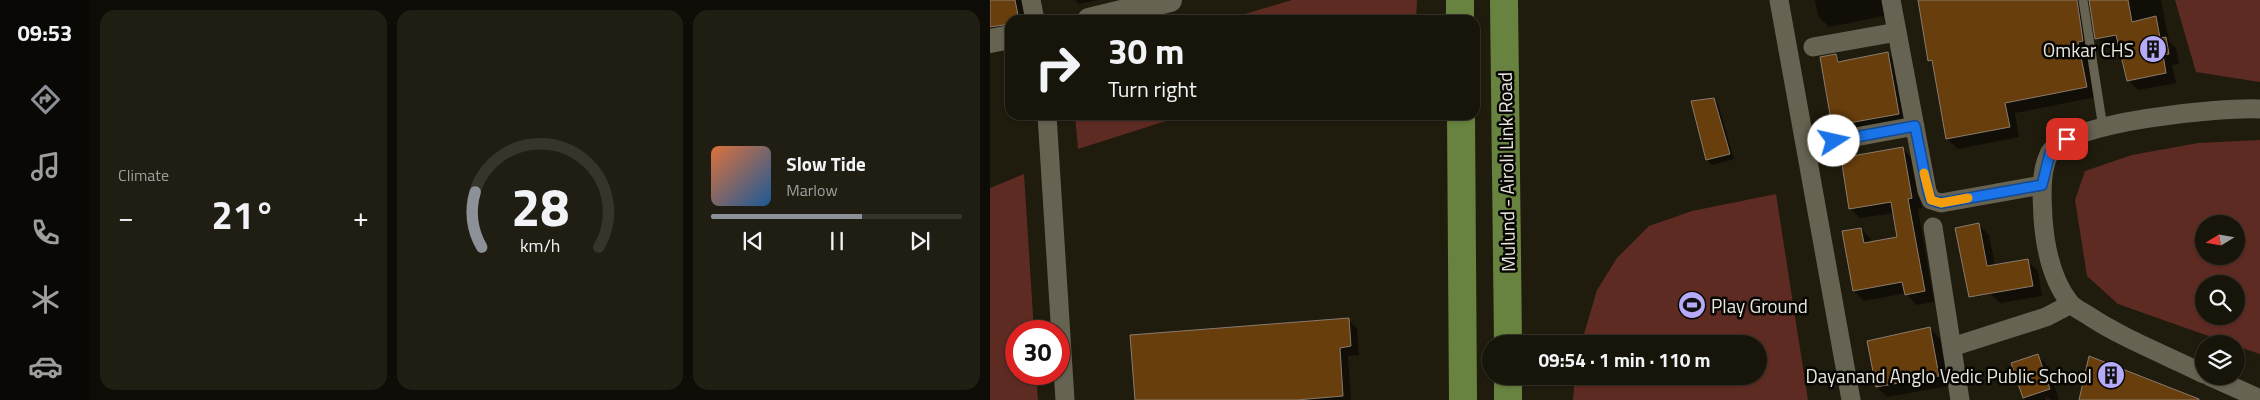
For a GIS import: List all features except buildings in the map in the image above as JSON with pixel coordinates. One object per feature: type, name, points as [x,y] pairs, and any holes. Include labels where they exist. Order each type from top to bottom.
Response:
[{"type":"main road","points":[[1460,0],[1460,15]]},
{"type":"main road","name":"Mulund - Airoli Link Road","points":[[1504,0],[1508,335]]},
{"type":"main road","points":[[1461,120],[1463,400]]},
{"type":"main road","points":[[1508,385],[1508,400]]},
{"type":"street","points":[[1031,0],[1034,15]]},
{"type":"street","points":[[1109,15],[1170,0]]},
{"type":"street","points":[[1779,0],[1851,400]]},
{"type":"street","points":[[1891,0],[1931,200],[1941,203],[2042,185]]},
{"type":"street","points":[[1813,47],[1897,32]]},
{"type":"street","points":[[990,41],[1005,38]]},
{"type":"street","points":[[2195,370],[2099,322],[2071,304],[2052,271],[2044,227],[2042,185],[2050,153],[2067,139],[2154,116],[2244,108],[2260,109]]},
{"type":"street","points":[[1048,120],[1065,400]]},
{"type":"street","points":[[1834,141],[1915,126]]},
{"type":"street","points":[[1933,227],[1960,400]]},
{"type":"street","points":[[1952,347],[2046,317],[2071,304]]},
{"type":"street","points":[[2229,385],[2260,399]]},
{"type":"lane","points":[[2083,0],[2103,128]]},
{"type":"shaded area","points":[[1292,0],[1417,0],[1416,15],[1241,15]]},
{"type":"shaded area","points":[[2175,0],[2260,0],[2260,82],[2196,72]]},
{"type":"shaded area","points":[[1075,120],[1169,120],[1078,149]]},
{"type":"shaded area","points":[[2260,140],[2260,354],[2245,349],[2245,335],[2206,335],[2118,304],[2087,276],[2075,200],[2085,171],[2132,155],[2198,143]]},
{"type":"shaded area","points":[[1024,174],[1033,320],[1005,320],[1005,385],[1037,385],[1038,400],[990,400],[990,188]]},
{"type":"shaded area","name":"Play Ground","points":[[1776,194],[1808,400],[1573,400],[1574,385],[1767,385],[1767,335],[1584,335],[1597,290],[1617,258],[1649,226],[1692,211]]},
{"type":"slow traffic","points":[[1924,173],[1931,200],[1941,203],[1968,198]]},
{"type":"place","name":"Omkar CHS","points":[[2153,49]]},
{"type":"place","name":"Play Ground","points":[[1692,305]]},
{"type":"place","name":"Dayanand Anglo Vedic Public School","points":[[2111,375]]},
{"type":"route","points":[[1834,141],[1915,126],[1931,200],[1941,203],[2042,185],[2050,153],[2067,139]]}]
